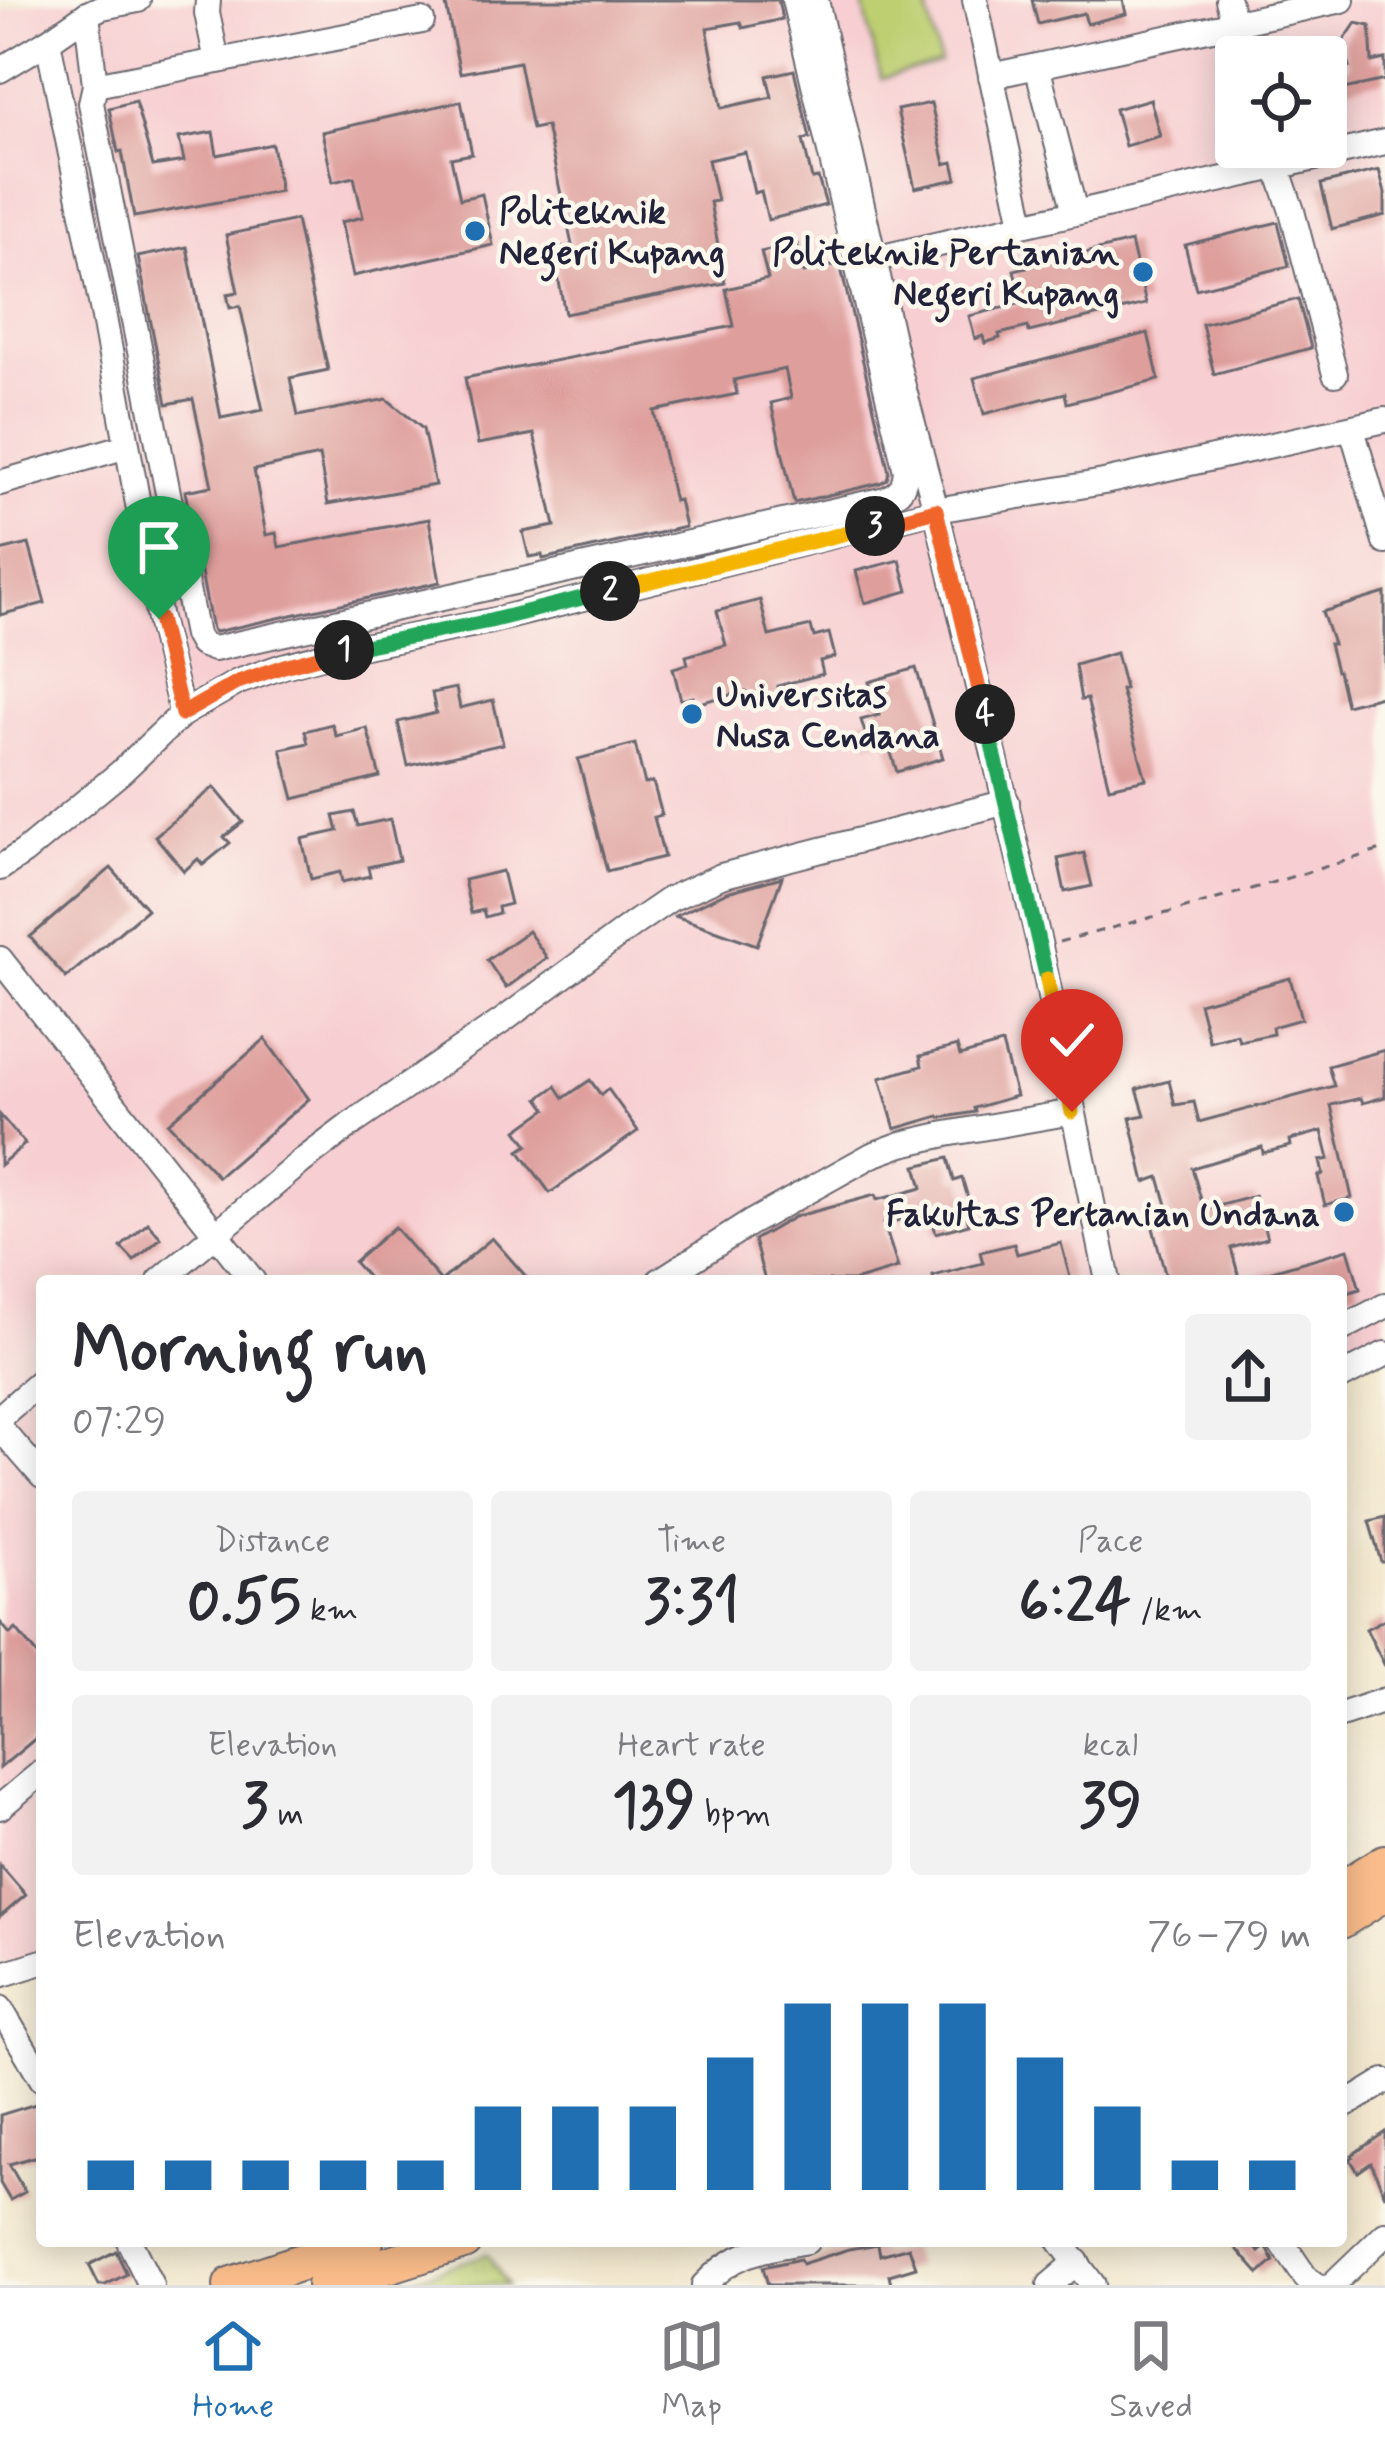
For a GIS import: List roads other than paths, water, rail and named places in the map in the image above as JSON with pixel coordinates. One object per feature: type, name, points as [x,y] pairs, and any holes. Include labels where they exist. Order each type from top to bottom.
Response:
[{"type":"highway","points":[[1347,1886],[1385,1863]]},
{"type":"highway","points":[[1347,1916],[1385,1892]]},
{"type":"highway","points":[[232,2285],[347,2247]]},
{"type":"highway","points":[[325,2285],[444,2247]]},
{"type":"street","points":[[0,70],[87,14],[138,0]]},
{"type":"street","points":[[208,0],[217,62]]},
{"type":"street","points":[[87,14],[95,85],[91,103],[196,634],[201,644],[214,649],[886,499],[900,492],[905,471],[794,0]]},
{"type":"street","points":[[816,0],[900,375],[1040,947],[1107,1275]]},
{"type":"street","points":[[975,0],[1024,224]]},
{"type":"street","points":[[991,76],[1231,13],[1342,0]]},
{"type":"street","points":[[95,85],[422,21]]},
{"type":"street","points":[[48,41],[159,619],[182,714]]},
{"type":"street","points":[[1037,66],[1076,212]]},
{"type":"street","points":[[1347,147],[1385,142]]},
{"type":"street","points":[[874,259],[1237,168]]},
{"type":"street","points":[[1277,168],[1335,374]]},
{"type":"street","points":[[0,868],[121,772],[182,714],[238,682],[339,651],[490,621],[936,510],[1104,482],[1385,420]]},
{"type":"street","points":[[1352,429],[1385,542]]},
{"type":"street","points":[[0,483],[127,446]]},
{"type":"street","points":[[167,1275],[382,1101],[682,893],[721,876],[1006,802]]},
{"type":"street","points":[[0,959],[248,1275]]},
{"type":"street","points":[[668,1275],[751,1222],[872,1155],[946,1134],[1072,1112]]},
{"type":"street","points":[[1347,1326],[1385,1306]]},
{"type":"street","points":[[1347,1374],[1385,1354]]},
{"type":"street","points":[[0,1417],[36,1385]]},
{"type":"street","points":[[0,1428],[36,1469]]},
{"type":"street","points":[[1347,1713],[1385,1700]]},
{"type":"street","points":[[0,1807],[36,1777]]},
{"type":"street","points":[[0,1975],[36,1964]]},
{"type":"street","points":[[0,2008],[36,2069]]},
{"type":"street","points":[[1347,2104],[1385,2081]]},
{"type":"street","points":[[1332,2285],[1385,2234]]},
{"type":"street","points":[[132,2247],[152,2285]]},
{"type":"street","points":[[704,2285],[741,2254],[777,2247]]},
{"type":"street","points":[[1065,2247],[1093,2285]]},
{"type":"street","points":[[1285,2247],[1316,2285]]},
{"type":"street","points":[[1050,2285],[1077,2262]]},
{"type":"place","name":"Politeknik Negeri Kupang","points":[[475,231]]},
{"type":"place","name":"Politeknik Pertanian Negeri Kupang","points":[[1143,272]]},
{"type":"place","name":"Universitas Nusa Cendana","points":[[692,714]]},
{"type":"place","name":"Fakultas Pertanian Undana","points":[[1344,1212]]}]
